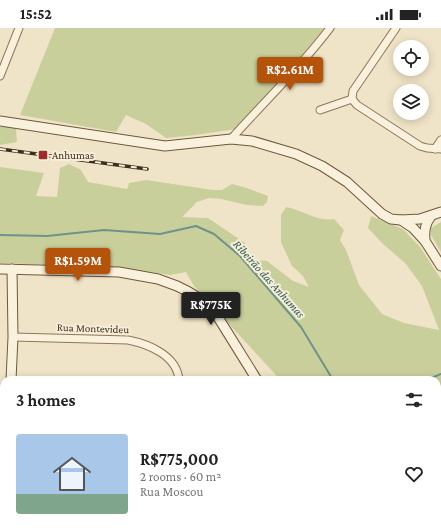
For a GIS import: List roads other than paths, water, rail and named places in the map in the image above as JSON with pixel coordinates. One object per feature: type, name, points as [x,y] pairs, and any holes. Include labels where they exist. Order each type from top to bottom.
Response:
[{"type":"street","points":[[0,76],[19,28]]},
{"type":"street","points":[[231,139],[256,110],[286,81],[330,28]]},
{"type":"street","points":[[396,28],[353,91],[352,99],[357,105],[420,146],[438,149],[441,140]]},
{"type":"street","points":[[320,110],[352,99]]},
{"type":"street","points":[[0,121],[165,146],[231,139],[252,141],[296,154],[322,166],[347,182],[382,214],[391,219],[420,219],[441,212]]},
{"type":"street","points":[[425,241],[424,231],[427,221],[431,216]]},
{"type":"street","points":[[401,220],[414,228],[425,241],[441,266]]},
{"type":"street","points":[[0,269],[119,272],[158,279],[177,286],[202,300],[216,314],[255,376]]},
{"type":"street","points":[[11,376],[13,337],[12,269]]},
{"type":"street","name":"Rua Montevideu","points":[[13,337],[128,340],[142,343],[154,348],[171,362],[178,376]]},
{"type":"waterway","name":"Ribeirão das Anhumas","points":[[0,235],[47,236],[104,230],[160,234],[196,226],[214,234],[240,256],[301,327],[331,376]]},
{"type":"waterway","points":[[436,376],[441,374]]},
{"type":"railway","points":[[0,149],[147,169]]},
{"type":"place","name":"Anhumas","points":[[43,155]]}]
